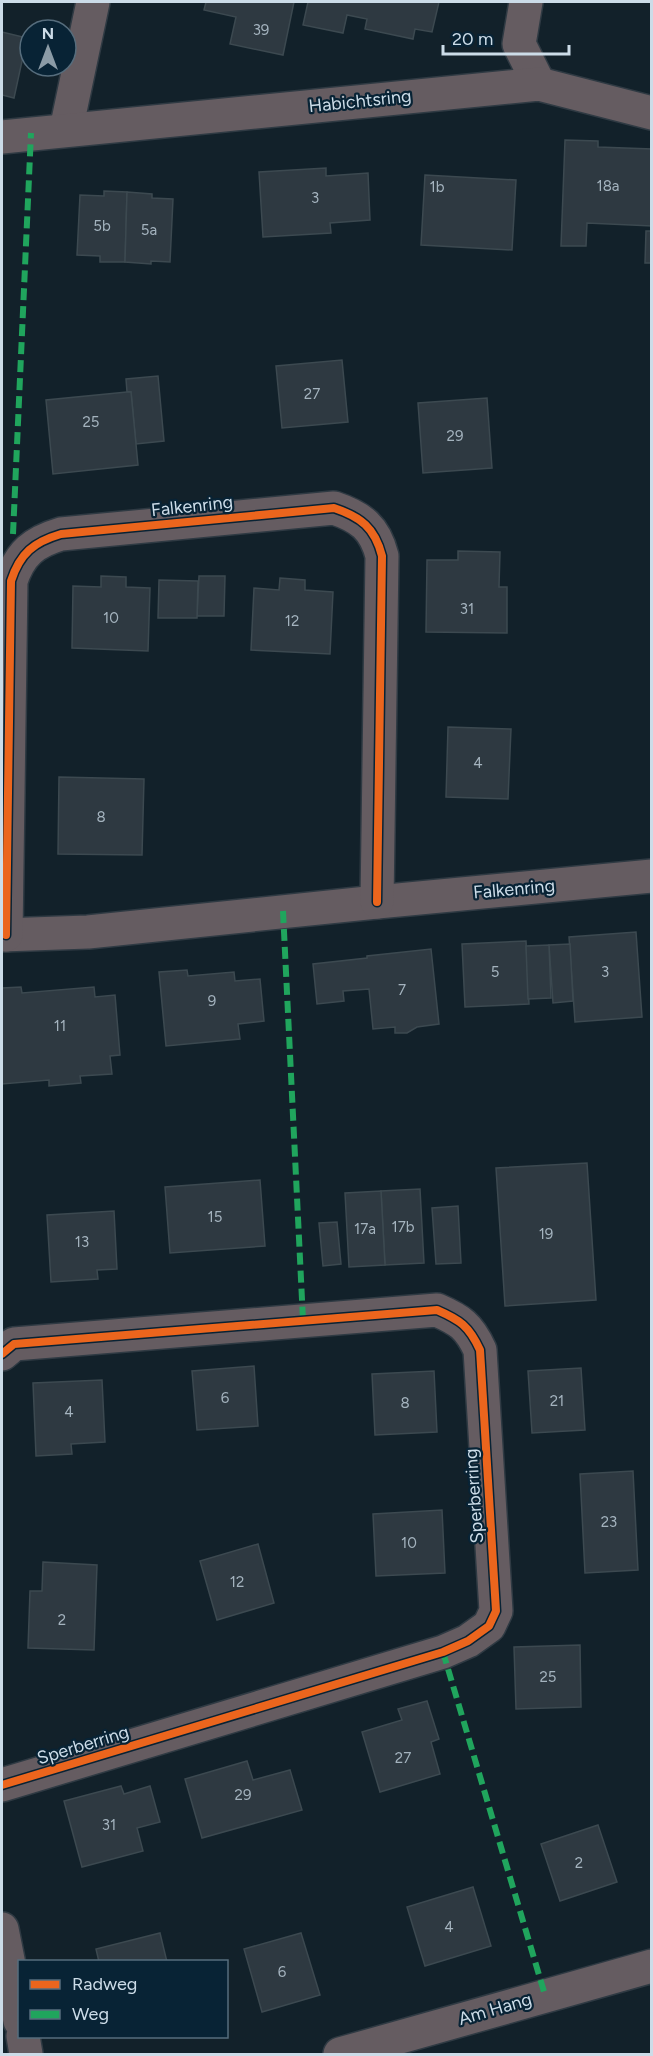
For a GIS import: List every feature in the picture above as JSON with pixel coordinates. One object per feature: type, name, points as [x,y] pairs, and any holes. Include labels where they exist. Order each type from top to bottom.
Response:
[{"type":"street","points":[[66,130],[93,2]]},
{"type":"street","points":[[526,2],[519,44],[538,84]]},
{"type":"street","name":"Habichtsring","points":[[2,137],[538,84],[651,113]]},
{"type":"street","name":"Falkenring","points":[[377,902],[382,556],[378,539],[369,526],[351,513],[334,508],[61,534],[42,540],[21,560],[11,580],[4,935],[88,932],[651,876]]},
{"type":"street","name":"Sperberring","points":[[2,1354],[14,1344],[426,1310],[437,1310],[457,1319],[472,1333],[480,1350],[496,1611],[489,1626],[468,1641],[443,1652],[2,1785]]},
{"type":"street","points":[[2,1929],[18,2011]]},
{"type":"street","name":"Am Hang","points":[[340,2055],[651,1966]]},
{"type":"street","points":[[23,2038],[26,2055]]},
{"type":"building","points":[[206,2],[294,2],[283,55],[230,44],[236,17],[204,10]]},
{"type":"building","points":[[308,2],[439,2],[432,32],[415,29],[413,39],[365,29],[367,19],[347,15],[343,33],[303,25]]},
{"type":"building","points":[[2,32],[18,36],[18,78],[14,98],[2,95]]},
{"type":"building","points":[[565,140],[598,141],[598,147],[652,149],[652,226],[587,223],[586,246],[561,246]]},
{"type":"building","points":[[326,168],[326,176],[368,173],[370,220],[330,223],[331,233],[263,237],[259,172]]},
{"type":"building","points":[[425,175],[516,180],[512,250],[421,245]]},
{"type":"building","points":[[104,191],[127,192],[125,262],[100,262],[100,256],[77,255],[80,195],[104,196]]},
{"type":"building","points":[[127,192],[152,194],[152,198],[173,199],[170,262],[151,261],[151,264],[125,262]]},
{"type":"building","points":[[646,231],[652,231],[652,263],[645,263]]},
{"type":"building","points":[[342,360],[348,422],[282,428],[276,366]]},
{"type":"building","points":[[158,376],[164,441],[136,444],[131,392],[127,392],[126,379]]},
{"type":"building","points":[[131,392],[138,465],[53,474],[46,400]]},
{"type":"building","points":[[487,398],[492,468],[423,473],[418,403]]},
{"type":"building","points":[[458,551],[500,552],[499,587],[507,587],[507,633],[426,632],[427,560],[458,560]]},
{"type":"building","points":[[101,576],[126,577],[126,587],[150,588],[148,651],[72,648],[73,586],[101,587]]},
{"type":"building","points":[[199,576],[225,576],[224,616],[197,616]]},
{"type":"building","points":[[280,578],[305,580],[305,590],[333,592],[330,654],[251,650],[254,588],[279,590]]},
{"type":"building","points":[[159,580],[198,581],[197,618],[158,618]]},
{"type":"building","points":[[448,727],[511,729],[508,799],[446,797]]},
{"type":"building","points":[[59,777],[144,779],[142,855],[58,854]]},
{"type":"building","points":[[636,932],[642,1017],[575,1022],[569,937]]},
{"type":"building","points":[[526,941],[529,1004],[465,1007],[462,944]]},
{"type":"building","points":[[570,944],[573,1001],[553,1003],[549,945]]},
{"type":"building","points":[[549,945],[551,998],[528,999],[526,946]]},
{"type":"building","points":[[431,949],[439,1024],[417,1027],[407,1033],[395,1033],[395,1027],[373,1029],[369,989],[343,991],[344,1001],[317,1004],[313,964]]},
{"type":"building","points":[[187,970],[188,976],[234,972],[235,981],[260,979],[264,1021],[238,1024],[240,1039],[166,1046],[159,972]]},
{"type":"building","points":[[21,987],[22,993],[94,987],[95,997],[115,995],[120,1055],[110,1056],[112,1074],[80,1076],[81,1083],[49,1086],[49,1080],[2,1084],[2,988]]},
{"type":"building","points":[[587,1163],[596,1300],[505,1306],[496,1168]]},
{"type":"building","points":[[260,1180],[265,1246],[170,1253],[165,1187]]},
{"type":"building","points":[[420,1189],[424,1263],[385,1265],[381,1191]]},
{"type":"building","points":[[381,1191],[385,1265],[349,1267],[345,1193]]},
{"type":"building","points":[[458,1206],[461,1263],[436,1264],[432,1208]]},
{"type":"building","points":[[114,1211],[117,1269],[97,1270],[98,1279],[51,1282],[47,1215]]},
{"type":"building","points":[[337,1222],[341,1264],[323,1266],[319,1223]]},
{"type":"building","points":[[254,1366],[258,1426],[197,1430],[192,1371]]},
{"type":"building","points":[[581,1368],[585,1430],[532,1433],[528,1371]]},
{"type":"building","points":[[434,1371],[437,1432],[375,1435],[372,1374]]},
{"type":"building","points":[[102,1380],[105,1442],[71,1444],[72,1454],[36,1456],[33,1383]]},
{"type":"building","points":[[633,1471],[638,1570],[585,1573],[580,1474]]},
{"type":"building","points":[[442,1510],[445,1573],[376,1576],[373,1514]]},
{"type":"building","points":[[258,1544],[274,1603],[217,1620],[200,1561]]},
{"type":"building","points":[[43,1562],[97,1565],[94,1650],[28,1648],[30,1591],[42,1591]]},
{"type":"building","points":[[580,1645],[581,1707],[516,1709],[514,1647]]},
{"type":"building","points":[[427,1701],[439,1739],[431,1742],[440,1774],[380,1792],[362,1732],[402,1720],[398,1709]]},
{"type":"building","points":[[247,1761],[253,1780],[290,1770],[302,1810],[202,1838],[185,1779]]},
{"type":"building","points":[[121,1786],[124,1794],[150,1786],[160,1822],[137,1828],[143,1851],[82,1867],[64,1801]]},
{"type":"building","points":[[598,1825],[617,1882],[560,1901],[541,1844]]},
{"type":"building","points":[[473,1887],[491,1946],[425,1966],[407,1907]]},
{"type":"building","points":[[160,1933],[167,1960],[99,1960],[96,1949]]},
{"type":"building","points":[[301,1933],[320,1995],[262,2012],[244,1949]]},
{"type":"marked path","points":[[13,534],[31,133]]},
{"type":"marked path","points":[[283,911],[303,1320]]},
{"type":"marked path","points":[[443,1652],[545,1995]]},
{"type":"cycle path","points":[[6,935],[11,581],[24,556],[36,545],[61,534],[334,508],[352,515],[366,525],[375,538],[382,556],[377,902]]},
{"type":"cycle path","points":[[2,1354],[14,1344],[437,1310],[452,1317],[468,1329],[480,1350],[496,1611],[489,1626],[468,1641],[443,1652],[2,1785]]}]
